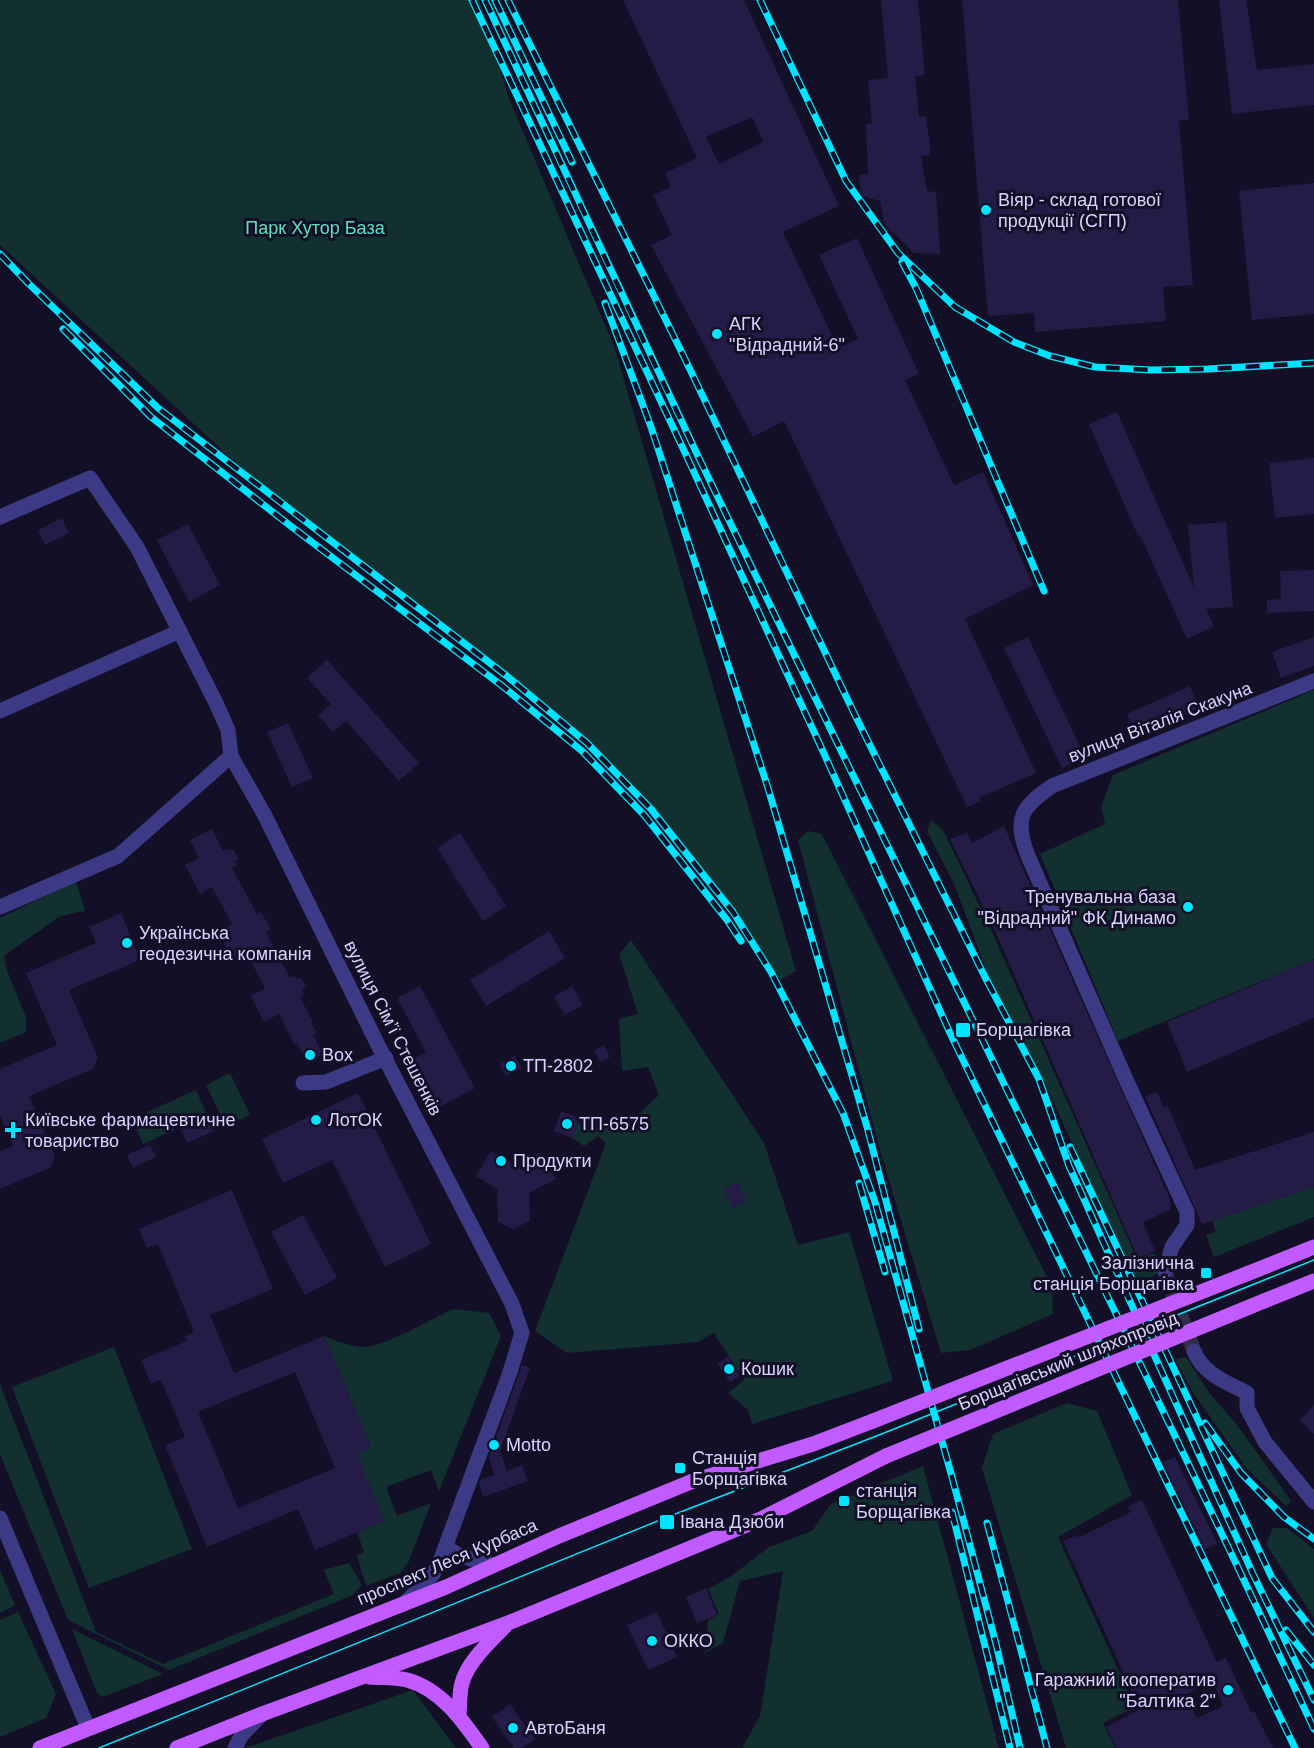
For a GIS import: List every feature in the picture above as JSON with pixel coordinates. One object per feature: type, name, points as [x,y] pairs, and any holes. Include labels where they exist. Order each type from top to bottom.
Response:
[{"type":"main road","name":"Борщагівський шляхопровід","points":[[873,1421],[1314,1247]]},
{"type":"main road","name":"Борщагівський шляхопровід","points":[[508,1623],[761,1519],[886,1456],[1314,1281]]},
{"type":"main road","name":"проспект Леся Курбаса","points":[[40,1748],[404,1604],[559,1536],[693,1481],[813,1444],[873,1421]]},
{"type":"main road","points":[[177,1748],[508,1623]]},
{"type":"main road","points":[[459,1716],[463,1681],[469,1668],[508,1623]]},
{"type":"main road","points":[[363,1677],[404,1679],[427,1689],[459,1716],[482,1748]]},
{"type":"street","name":"вулиця Сімʼї Стешенків","points":[[0,517],[90,478],[137,547],[228,730],[231,756],[264,814],[512,1304],[522,1333],[509,1375],[446,1546],[433,1574],[404,1604]]},
{"type":"street","points":[[0,711],[180,631]]},
{"type":"street","name":"вулиця Віталія Скакуна","points":[[1165,1271],[1172,1247],[1187,1224],[1187,1212],[1123,1074],[1028,856],[1022,840],[1020,822],[1026,807],[1052,786],[1314,681]]},
{"type":"street","points":[[0,907],[118,856],[231,756]]},
{"type":"street","points":[[303,1083],[326,1082],[386,1058]]},
{"type":"street","points":[[1194,1351],[1198,1362],[1212,1375],[1246,1392],[1246,1408],[1265,1442],[1314,1502]]},
{"type":"street","points":[[0,1518],[88,1728]]},
{"type":"street","points":[[446,1546],[460,1556],[493,1566]]},
{"type":"street","points":[[235,1748],[241,1736],[262,1714]]},
{"type":"green space","name":"Парк Хутор База","points":[[0,0],[479,0],[508,96],[615,349],[796,971],[780,980],[770,963],[624,775],[247,473],[0,245]]},
{"type":"green space","name":"Тренувальна база \"Відрадний\" ФК Динамо","points":[[1314,690],[1314,959],[1118,1041],[1040,854],[1105,824],[1101,807],[1113,775]]},
{"type":"green space","points":[[931,820],[943,830],[992,932],[1137,1259],[1155,1253],[1159,1273],[1136,1284],[1042,1077],[988,975],[955,886],[927,831]]},
{"type":"green space","points":[[808,831],[822,834],[1052,1287],[1053,1314],[970,1350],[941,1353],[879,1147],[798,840]]},
{"type":"green space","points":[[76,881],[85,911],[60,916],[4,956],[6,968],[26,1017],[26,1032],[0,1043],[0,918]]},
{"type":"green space","points":[[631,940],[764,1143],[798,1245],[849,1232],[893,1381],[752,1424],[748,1410],[728,1393],[744,1380],[714,1333],[698,1342],[567,1353],[535,1331],[606,1143],[598,1136],[584,1146],[572,1138],[577,1124],[581,1118],[613,1125],[631,1123],[659,1095],[648,1067],[622,1071],[619,1019],[638,1014],[619,954]]},
{"type":"green space","points":[[230,1073],[250,1115],[226,1126],[206,1085]]},
{"type":"green space","points":[[196,1090],[207,1115],[143,1144],[132,1119]]},
{"type":"green space","points":[[1314,1187],[1314,1217],[1214,1257],[1206,1235],[1216,1232],[1212,1221]]},
{"type":"green space","points":[[453,1309],[489,1313],[501,1336],[439,1491],[431,1470],[386,1487],[397,1516],[431,1503],[409,1561],[400,1573],[366,1586],[357,1556],[364,1552],[357,1532],[384,1521],[356,1454],[371,1448],[324,1336],[355,1346],[373,1346]]},
{"type":"green space","points":[[114,1347],[192,1549],[89,1588],[12,1387]]},
{"type":"green space","points":[[1186,1357],[1210,1394],[1238,1426],[1291,1501],[1286,1506],[1247,1469],[1194,1394],[1175,1359]]},
{"type":"green space","points":[[0,1384],[96,1632],[163,1664],[334,1594],[324,1570],[349,1563],[362,1585],[353,1595],[169,1670],[68,1620],[0,1454]]},
{"type":"green space","points":[[1067,1403],[1097,1411],[1132,1495],[1058,1537],[1135,1707],[1103,1723],[1115,1748],[1066,1748],[982,1468],[993,1434]]},
{"type":"green space","points":[[923,1466],[999,1748],[742,1748],[760,1716],[783,1571],[740,1581],[723,1643],[705,1653],[708,1620],[719,1614],[708,1589],[730,1577],[769,1547],[812,1531],[831,1504]]},
{"type":"green space","points":[[1273,1528],[1287,1528],[1314,1549],[1314,1618],[1266,1544]]},
{"type":"green space","points":[[0,1570],[15,1605],[0,1613]]},
{"type":"green space","points":[[18,1612],[56,1694],[46,1718],[0,1737],[0,1620]]},
{"type":"green space","points":[[72,1629],[163,1674],[102,1697],[97,1693]]},
{"type":"green space","points":[[413,1690],[456,1748],[245,1748]]},
{"type":"building","points":[[623,0],[744,0],[839,206],[783,232],[838,348],[858,339],[819,255],[857,238],[919,374],[905,380],[954,485],[983,472],[1033,585],[965,619],[1036,773],[979,798],[981,801],[967,807],[784,421],[753,437],[651,245],[672,235],[653,195],[671,187],[665,173],[697,158]],"holes":[[[752,117],[763,142],[719,164],[706,137]]]},
{"type":"building","points":[[881,0],[918,0],[925,75],[915,76],[919,117],[926,116],[931,155],[921,156],[927,191],[936,192],[940,254],[914,253],[885,225],[880,201],[862,196],[858,175],[868,174],[866,124],[872,123],[868,80],[888,78]]},
{"type":"building","points":[[962,0],[1178,0],[1189,120],[1179,121],[1193,285],[1163,287],[1166,321],[1035,332],[1034,313],[988,316]]},
{"type":"building","points":[[1219,0],[1246,0],[1257,70],[1314,64],[1314,105],[1232,114]]},
{"type":"building","points":[[1314,183],[1314,314],[1252,320],[1239,191]]},
{"type":"building","points":[[1117,412],[1194,588],[1188,525],[1226,522],[1233,607],[1206,609],[1214,626],[1187,639],[1140,535],[1138,536],[1089,424]]},
{"type":"building","points":[[1314,458],[1314,514],[1275,518],[1269,463]]},
{"type":"building","points":[[62,518],[69,533],[45,545],[38,530]]},
{"type":"building","points":[[188,524],[220,585],[189,602],[157,540]]},
{"type":"building","points":[[1314,570],[1314,611],[1267,613],[1267,600],[1281,599],[1280,571]]},
{"type":"building","points":[[1028,637],[1085,757],[1062,768],[1004,648]]},
{"type":"building","points":[[1314,637],[1314,666],[1281,678],[1272,652]]},
{"type":"building","points":[[327,660],[419,763],[399,781],[346,721],[333,732],[318,715],[331,704],[307,678]]},
{"type":"building","points":[[1190,686],[1199,709],[1136,736],[1127,714]]},
{"type":"building","points":[[288,723],[313,778],[292,787],[267,732]]},
{"type":"building","points":[[1004,826],[1170,1199],[1170,1210],[1143,1222],[1155,1251],[1138,1258],[995,931],[950,839],[967,833],[972,843]]},
{"type":"building","points":[[212,829],[223,851],[228,848],[229,851],[233,849],[239,859],[235,861],[237,865],[232,868],[257,914],[261,912],[271,929],[266,932],[290,978],[301,977],[306,987],[302,989],[305,994],[300,997],[313,1022],[311,1023],[317,1033],[313,1035],[323,1054],[307,1062],[297,1043],[294,1044],[279,1014],[264,1022],[251,996],[265,988],[246,952],[232,959],[218,932],[232,924],[212,887],[200,894],[185,865],[199,858],[190,840]]},
{"type":"building","points":[[460,833],[506,906],[483,921],[437,848]]},
{"type":"building","points":[[121,913],[140,960],[69,990],[98,1058],[93,1069],[29,1096],[55,1157],[50,1168],[0,1189],[0,1151],[13,1146],[0,1115],[0,1069],[57,1045],[26,973],[96,943],[89,927]]},
{"type":"building","points":[[549,931],[565,958],[486,1006],[470,980]]},
{"type":"building","points":[[1314,959],[1314,1018],[1187,1072],[1167,1022]]},
{"type":"building","points":[[420,986],[475,1088],[430,1112],[404,1064],[426,1052],[397,998]]},
{"type":"building","points":[[572,986],[583,1005],[565,1015],[554,997]]},
{"type":"building","points":[[604,1045],[610,1057],[600,1062],[594,1051]]},
{"type":"building","name":"ТП-2802","points":[[515,1056],[522,1068],[506,1076],[500,1064]]},
{"type":"building","points":[[1157,1092],[1164,1108],[1168,1106],[1195,1170],[1314,1132],[1314,1187],[1202,1224],[1145,1097]]},
{"type":"building","points":[[358,1093],[431,1244],[385,1267],[332,1160],[283,1183],[262,1139]]},
{"type":"building","name":"ТП-6575","points":[[561,1111],[580,1118],[572,1138],[554,1131]]},
{"type":"building","points":[[208,1117],[214,1131],[187,1143],[181,1129]]},
{"type":"building","points":[[150,1145],[156,1157],[133,1168],[127,1155]]},
{"type":"building","points":[[491,1151],[517,1166],[541,1152],[556,1179],[529,1193],[530,1221],[513,1229],[498,1222],[497,1189],[476,1176]]},
{"type":"building","points":[[738,1182],[747,1201],[732,1208],[723,1188]]},
{"type":"building","points":[[232,1190],[273,1289],[210,1315],[234,1373],[324,1336],[371,1448],[357,1454],[384,1521],[315,1550],[298,1509],[207,1547],[165,1445],[185,1437],[161,1380],[151,1384],[141,1360],[187,1341],[185,1336],[194,1332],[158,1244],[147,1248],[139,1229]],"holes":[[[295,1372],[335,1468],[238,1508],[198,1412]]]},
{"type":"building","points":[[303,1215],[337,1278],[305,1295],[271,1232]]},
{"type":"building","name":"Кошик","points":[[728,1357],[740,1376],[730,1382],[717,1363]]},
{"type":"building","points":[[522,1365],[530,1368],[500,1451],[507,1471],[522,1465],[528,1481],[483,1497],[480,1480],[494,1475],[489,1457]]},
{"type":"building","points":[[1314,1405],[1314,1434],[1300,1420]]},
{"type":"building","points":[[1175,1457],[1217,1543],[1205,1549],[1163,1462]]},
{"type":"building","points":[[1142,1500],[1217,1662],[1226,1658],[1251,1712],[1254,1711],[1273,1748],[1116,1748],[1106,1727],[1140,1709],[1063,1541],[1078,1535],[1079,1537],[1131,1512],[1128,1506]],"holes":[[[1213,1682],[1223,1706],[1197,1718],[1185,1695]]]},
{"type":"building","points":[[706,1588],[717,1615],[697,1623],[686,1597]]},
{"type":"building","name":"ОККО","points":[[657,1612],[677,1657],[648,1670],[627,1625]]},
{"type":"building","name":"АвтоБаня","points":[[510,1704],[535,1739],[522,1748],[514,1748],[492,1717]]},
{"type":"tunnel","points":[[1165,1271],[1194,1351]]},
{"type":"tram line","points":[[99,1748],[665,1518],[879,1435],[1314,1260]]},
{"type":"railway","points":[[472,0],[687,457],[950,1033],[1295,1748]]},
{"type":"railway","points":[[485,0],[697,454],[1162,1409],[1314,1729]]},
{"type":"railway","points":[[495,0],[572,162]]},
{"type":"railway","points":[[508,0],[685,359],[854,713],[985,977],[1039,1079],[1069,1166],[1253,1574],[1314,1700]]},
{"type":"railway","points":[[760,0],[846,181],[898,253],[955,307],[1014,342],[1050,356],[1095,367],[1151,370],[1208,369],[1314,363]]},
{"type":"railway","points":[[0,254],[158,408],[508,677],[587,743],[651,809],[733,912],[771,972],[843,1113],[875,1202],[952,1477],[996,1644],[1020,1748]]},
{"type":"railway","points":[[902,262],[916,288],[1044,591]]},
{"type":"railway","points":[[605,303],[651,427],[768,788],[867,1127],[919,1329]]},
{"type":"railway","points":[[63,329],[151,417],[501,685],[582,751],[645,816],[741,941]]},
{"type":"railway","points":[[1070,1147],[1272,1578],[1314,1632]]},
{"type":"railway","points":[[859,1183],[885,1272]]},
{"type":"railway","points":[[1205,1423],[1241,1473],[1284,1517],[1314,1539]]},
{"type":"railway","points":[[952,1512],[1010,1748]]},
{"type":"railway","points":[[987,1523],[1047,1748]]},
{"type":"railway","points":[[1286,1630],[1314,1665]]},
{"type":"place","name":"Віяр - склад готової продукції (СГП)","points":[[986,210]]},
{"type":"place","name":"АГК \"Відрадний-6\"","points":[[717,334]]},
{"type":"place","name":"Тренувальна база \"Відрадний\" ФК Динамо","points":[[1188,907]]},
{"type":"place","name":"Українська геодезична компанія","points":[[127,943]]},
{"type":"place","name":"Борщагівка","points":[[963,1030]]},
{"type":"place","name":"Box","points":[[310,1055]]},
{"type":"place","name":"ТП-2802","points":[[511,1066]]},
{"type":"place","name":"ЛотОК","points":[[316,1120]]},
{"type":"place","name":"ТП-6575","points":[[567,1124]]},
{"type":"place","name":"Київське фармацевтичне товариство","points":[[13,1130]]},
{"type":"place","name":"Продукти","points":[[501,1161]]},
{"type":"place","name":"Залізнична станція Борщагівка","points":[[1206,1273]]},
{"type":"place","name":"Кошик","points":[[729,1369]]},
{"type":"place","name":"Motto","points":[[494,1445]]},
{"type":"place","name":"Станція Борщагівка","points":[[680,1468]]},
{"type":"place","name":"станція Борщагівка","points":[[844,1501]]},
{"type":"place","name":"Івана Дзюби","points":[[667,1522]]},
{"type":"place","name":"ОККО","points":[[652,1641]]},
{"type":"place","name":"Гаражний кооператив \"Балтика 2\"","points":[[1228,1690]]},
{"type":"place","name":"АвтоБаня","points":[[513,1728]]}]
